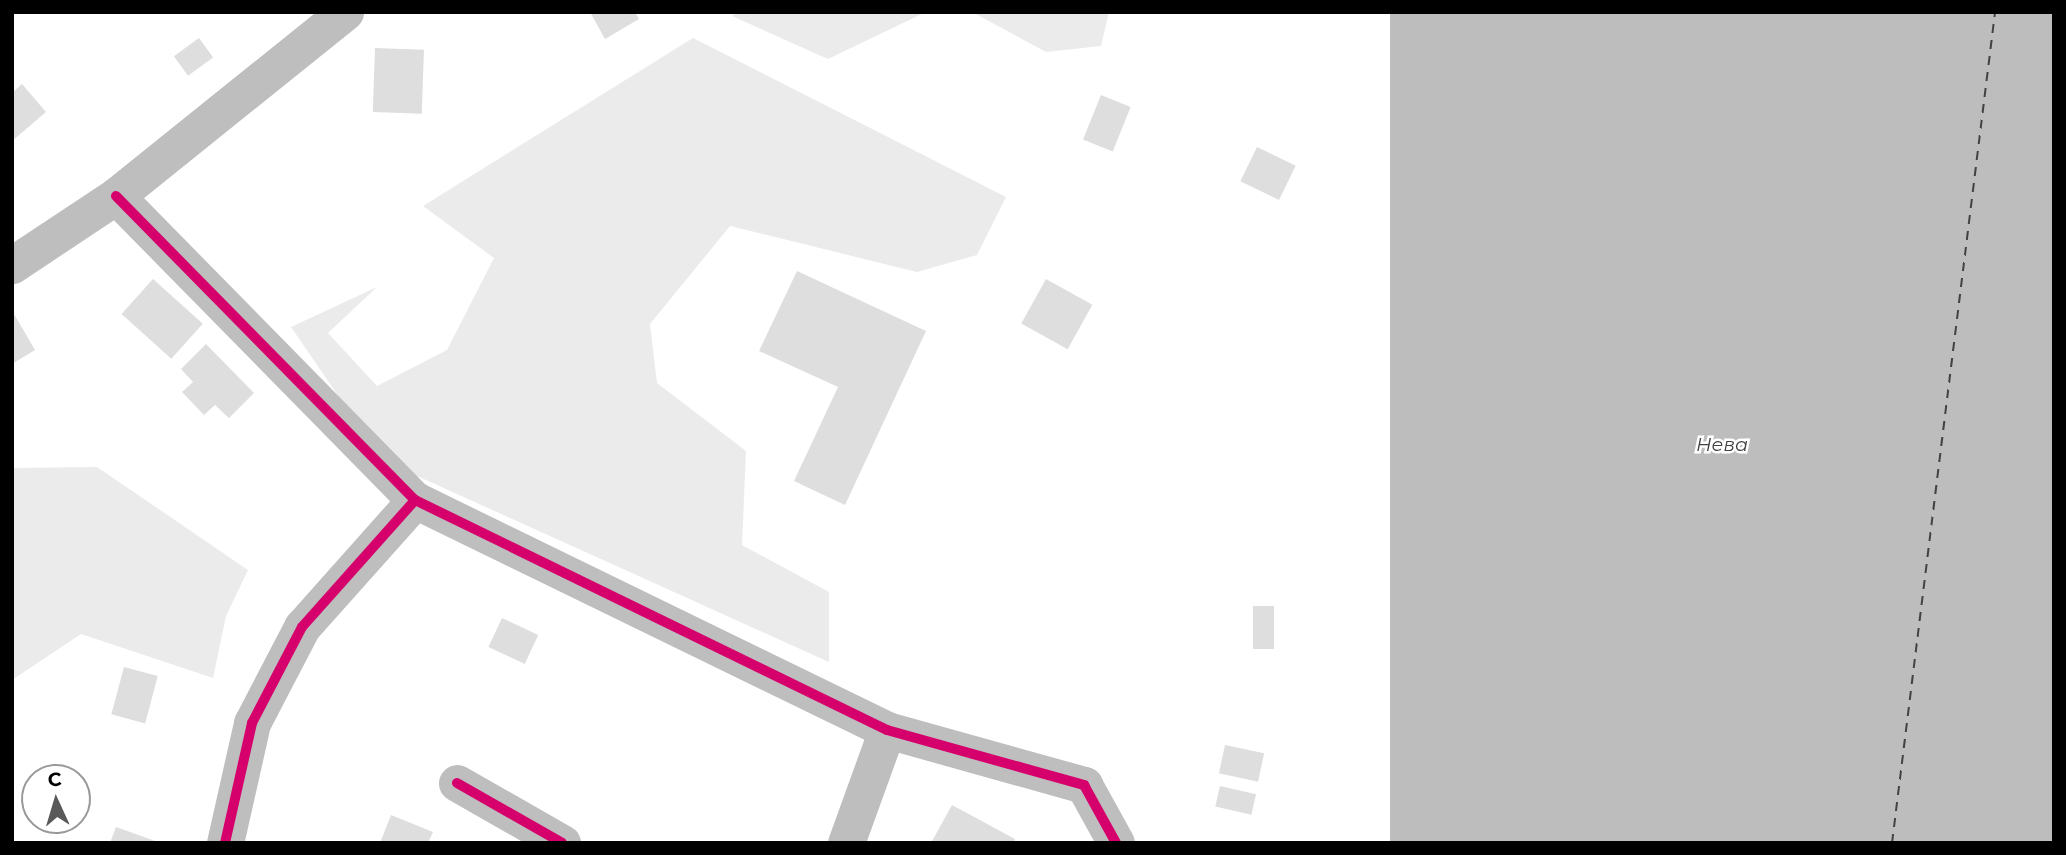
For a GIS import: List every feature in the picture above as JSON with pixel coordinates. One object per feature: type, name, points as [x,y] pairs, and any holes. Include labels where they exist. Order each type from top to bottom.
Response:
[{"type":"street","points":[[12,265],[116,196],[345,12]]},
{"type":"street","points":[[116,196],[415,500],[887,730],[1084,785],[1115,843]]},
{"type":"street","points":[[225,843],[252,723],[302,627],[415,500]]},
{"type":"street","points":[[846,843],[887,730]]},
{"type":"street","points":[[457,783],[562,843]]},
{"type":"shaded area","points":[[737,12],[926,12],[828,59],[732,16]]},
{"type":"shaded area","points":[[972,12],[1109,12],[1101,46],[1046,52]]},
{"type":"shaded area","points":[[693,38],[1006,197],[977,255],[917,272],[730,226],[650,324],[657,383],[746,451],[742,545],[829,592],[829,662],[406,471],[341,400],[291,327],[377,287],[328,333],[377,386],[447,350],[494,258],[423,206]]},
{"type":"shaded area","points":[[97,467],[248,570],[226,616],[213,678],[81,634],[12,680],[12,468]]},
{"type":"water","name":"Нева","points":[[1390,12],[2054,12],[2054,843],[1390,843]]},
{"type":"building","points":[[590,12],[635,12],[639,19],[605,39]]},
{"type":"building","points":[[199,38],[213,57],[188,76],[174,56]]},
{"type":"building","points":[[375,48],[424,50],[422,114],[373,112]]},
{"type":"building","points":[[22,84],[46,112],[12,141],[12,93]]},
{"type":"building","points":[[1101,95],[1131,107],[1113,151],[1083,140]]},
{"type":"building","points":[[1257,147],[1296,166],[1279,200],[1240,181]]},
{"type":"building","points":[[797,271],[926,331],[845,505],[794,481],[838,387],[759,351]]},
{"type":"building","points":[[153,279],[203,324],[171,359],[122,314]]},
{"type":"building","points":[[1046,279],[1092,305],[1068,349],[1021,324]]},
{"type":"building","points":[[14,314],[35,350],[12,364],[12,315]]},
{"type":"building","points":[[206,344],[254,393],[229,418],[215,405],[204,415],[182,392],[193,382],[181,369]]},
{"type":"building","points":[[1253,606],[1274,606],[1274,649],[1253,649]]},
{"type":"building","points":[[502,618],[538,635],[525,664],[488,647]]},
{"type":"building","points":[[124,667],[158,676],[145,723],[111,714]]},
{"type":"building","points":[[1225,745],[1264,753],[1258,782],[1219,773]]},
{"type":"building","points":[[1220,786],[1256,794],[1251,815],[1215,806]]},
{"type":"building","points":[[952,805],[1015,839],[1014,843],[931,843]]},
{"type":"building","points":[[391,815],[433,832],[428,843],[380,843]]},
{"type":"building","points":[[116,827],[158,842],[158,843],[110,843]]},
{"type":"ferry route","points":[[1892,843],[1995,12]]},
{"type":"cycle path","points":[[116,196],[415,500],[887,730],[1084,785],[1116,843]]},
{"type":"cycle path","points":[[225,843],[252,723],[302,627],[415,500]]},
{"type":"cycle path","points":[[457,783],[562,843]]}]
